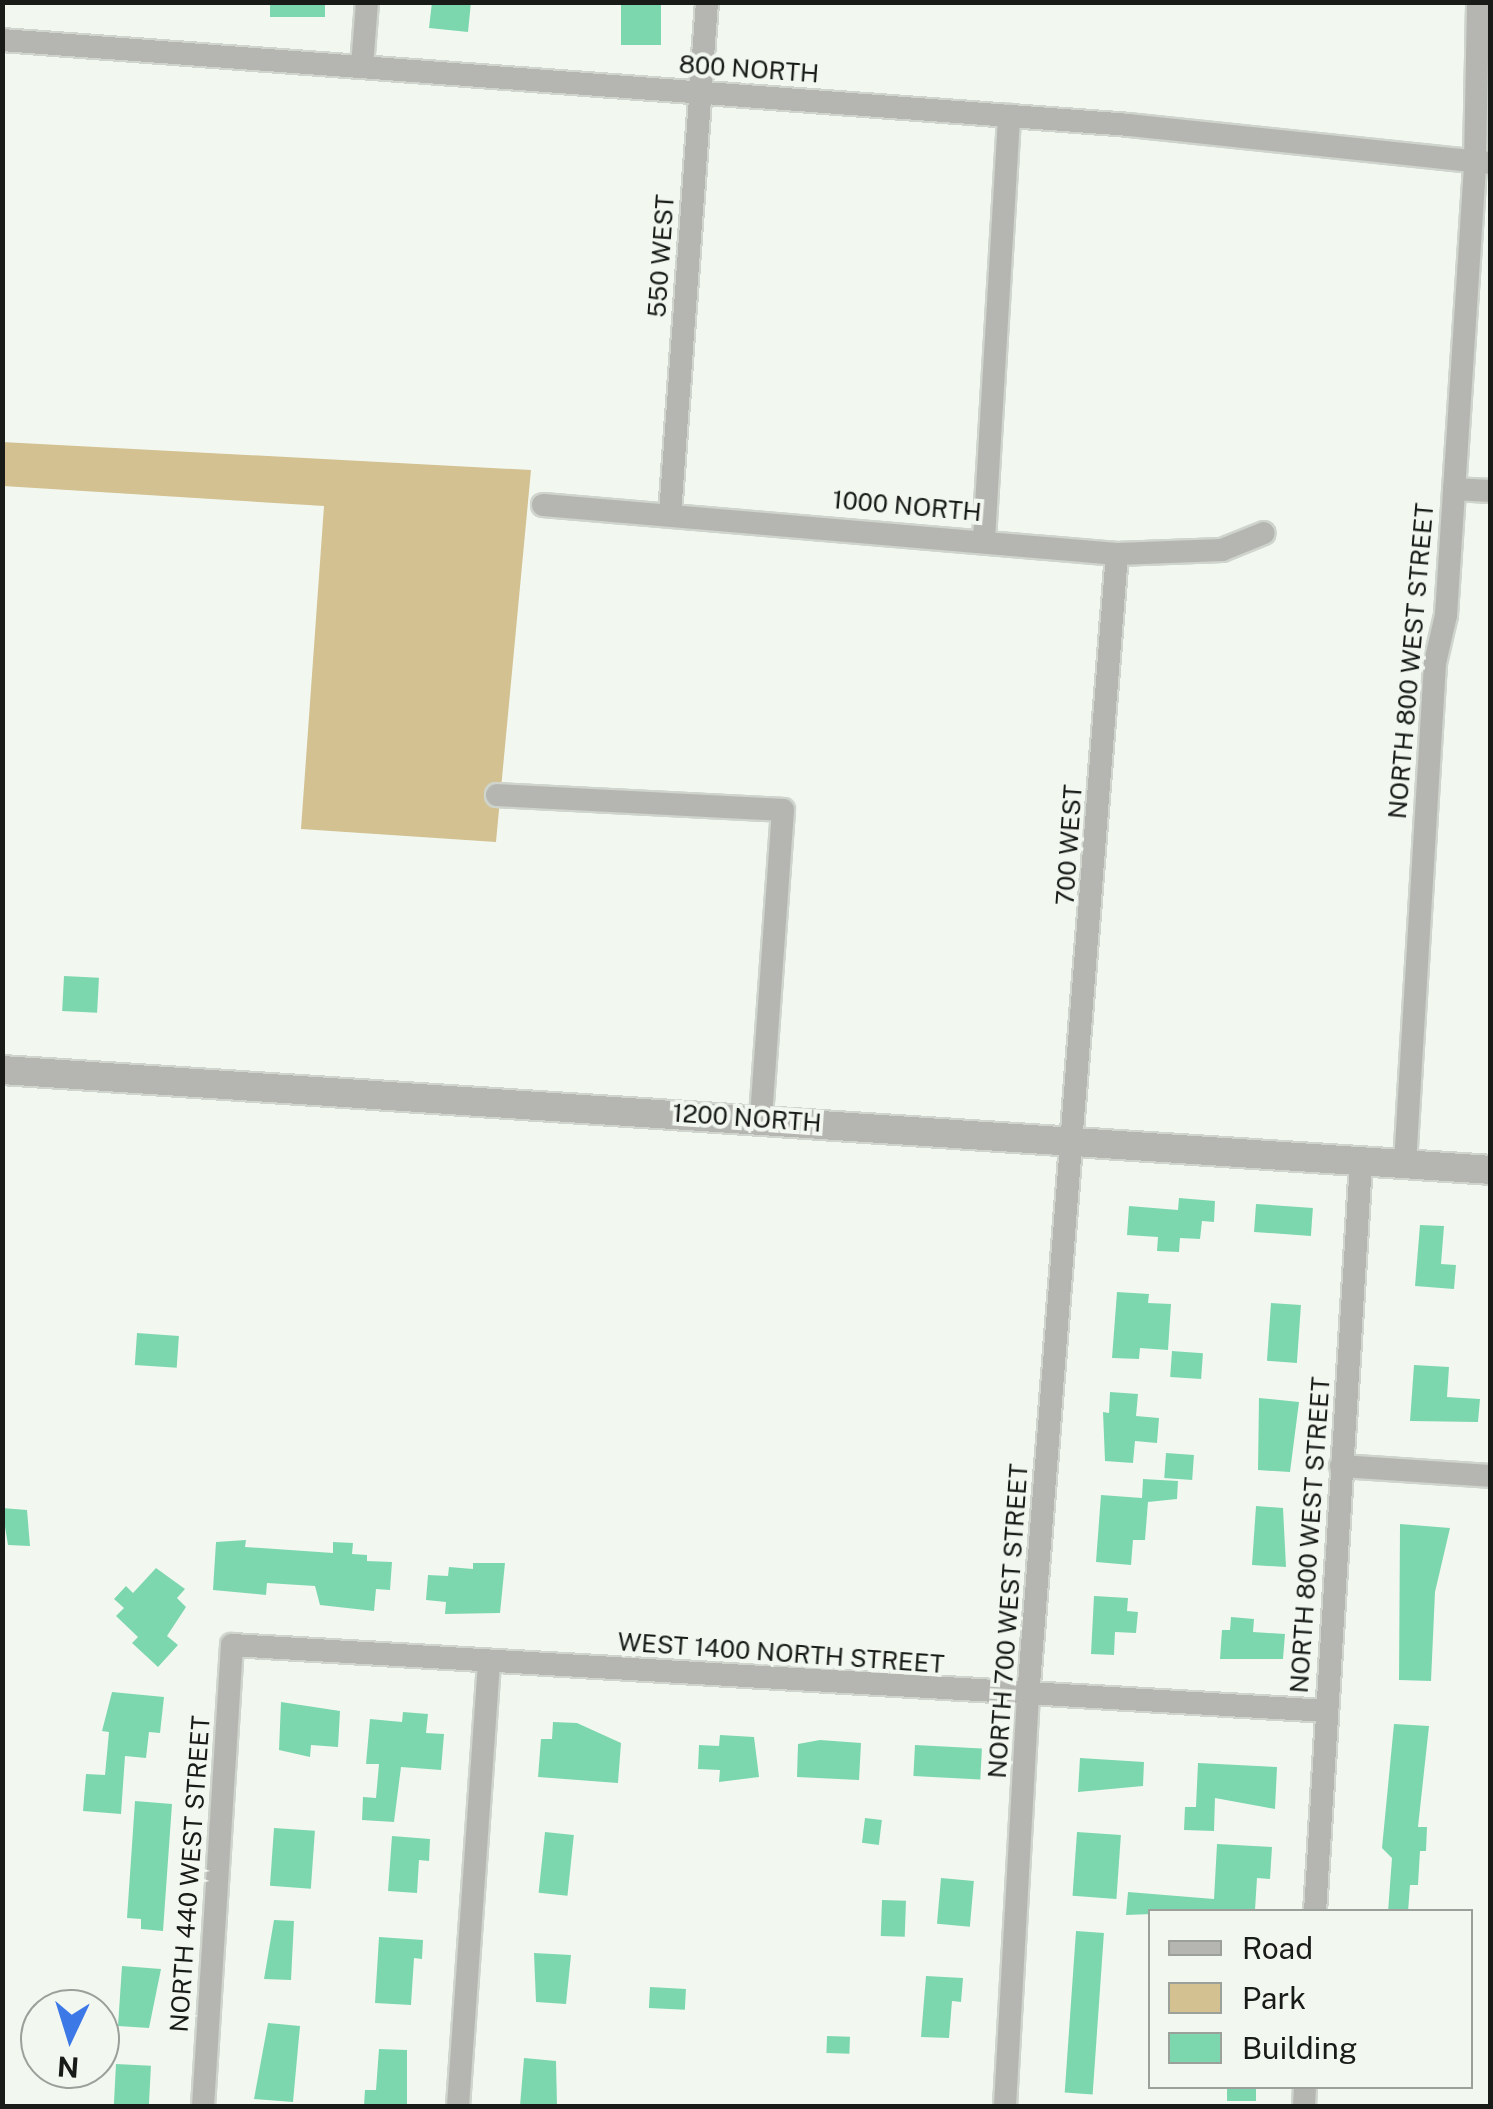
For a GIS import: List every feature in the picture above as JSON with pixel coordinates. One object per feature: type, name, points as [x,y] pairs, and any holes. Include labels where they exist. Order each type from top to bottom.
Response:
[{"type":"street","points":[[362,66],[367,2]]},
{"type":"street","name":"550 WEST","points":[[670,514],[708,2]]},
{"type":"street","name":"NORTH 800 WEST STREET","points":[[1405,1164],[1435,663],[1446,615],[1483,163],[1478,2]]},
{"type":"street","name":"800 NORTH","points":[[2,40],[1010,116],[1483,163]]},
{"type":"street","points":[[984,540],[1010,116]]},
{"type":"street","points":[[1454,489],[1490,491]]},
{"type":"street","name":"1000 NORTH","points":[[543,505],[1117,554],[1222,550],[1264,533]]},
{"type":"street","name":"700 WEST","points":[[1075,1140],[1117,554]]},
{"type":"street","points":[[496,795],[783,810],[761,1119]]},
{"type":"street","name":"1200 NORTH","points":[[2,1070],[1490,1170]]},
{"type":"street","name":"NORTH 700 WEST STREET","points":[[1005,2106],[1028,1697],[1075,1140]]},
{"type":"street","name":"NORTH 800 WEST STREET","points":[[1315,1909],[1361,1161]]},
{"type":"street","points":[[1342,1466],[1490,1476]]},
{"type":"street","name":"WEST 1400 NORTH STREET","points":[[232,1645],[1028,1697],[1326,1711]]},
{"type":"street","name":"NORTH 440 WEST STREET","points":[[203,2106],[232,1645]]},
{"type":"street","points":[[458,2106],[489,1662]]},
{"type":"green space","points":[[2,442],[531,470],[496,842],[301,829],[324,506],[3,486]]},
{"type":"building","points":[[270,2],[325,2],[325,17],[270,17]]},
{"type":"building","points":[[432,2],[471,2],[468,32],[429,28]]},
{"type":"building","points":[[621,2],[661,2],[661,45],[621,45]]},
{"type":"building","points":[[64,976],[99,978],[97,1013],[62,1011]]},
{"type":"building","points":[[1179,1198],[1215,1201],[1214,1222],[1202,1221],[1200,1239],[1180,1238],[1179,1252],[1157,1251],[1158,1237],[1127,1235],[1129,1206],[1178,1210]]},
{"type":"building","points":[[1256,1204],[1313,1208],[1311,1236],[1254,1232]]},
{"type":"building","points":[[1420,1225],[1444,1226],[1441,1264],[1456,1265],[1454,1289],[1415,1286]]},
{"type":"building","points":[[1117,1292],[1149,1294],[1148,1303],[1171,1304],[1168,1350],[1140,1348],[1139,1359],[1112,1358]]},
{"type":"building","points":[[1271,1303],[1301,1305],[1297,1363],[1267,1361]]},
{"type":"building","points":[[137,1333],[179,1336],[177,1368],[135,1365]]},
{"type":"building","points":[[1172,1351],[1203,1353],[1201,1379],[1170,1377]]},
{"type":"building","points":[[1414,1365],[1449,1367],[1447,1397],[1480,1399],[1478,1422],[1410,1421]]},
{"type":"building","points":[[1110,1392],[1138,1394],[1136,1416],[1159,1418],[1157,1443],[1135,1441],[1133,1463],[1105,1461],[1103,1412],[1109,1413]]},
{"type":"building","points":[[1259,1398],[1299,1402],[1290,1472],[1258,1470]]},
{"type":"building","points":[[1166,1453],[1194,1455],[1192,1480],[1164,1478]]},
{"type":"building","points":[[1143,1479],[1178,1481],[1177,1499],[1148,1502],[1145,1540],[1133,1540],[1131,1565],[1096,1562],[1101,1495],[1142,1498]]},
{"type":"building","points":[[1256,1506],[1283,1508],[1286,1567],[1252,1565]]},
{"type":"building","points":[[2,1508],[27,1510],[30,1546],[8,1545]]},
{"type":"building","points":[[1400,1524],[1450,1528],[1435,1592],[1431,1681],[1399,1680]]},
{"type":"building","points":[[246,1540],[245,1547],[333,1553],[333,1542],[353,1543],[352,1554],[367,1555],[367,1561],[392,1562],[390,1590],[376,1589],[374,1611],[320,1605],[315,1586],[267,1583],[266,1595],[213,1590],[216,1542]]},
{"type":"building","points":[[473,1563],[505,1563],[500,1613],[445,1614],[446,1602],[426,1600],[428,1575],[448,1576],[449,1567],[473,1569]]},
{"type":"building","points":[[156,1568],[185,1589],[177,1598],[186,1607],[167,1636],[178,1645],[158,1667],[132,1643],[138,1637],[116,1616],[124,1608],[114,1599],[126,1586],[133,1593]]},
{"type":"building","points":[[1094,1596],[1128,1598],[1127,1611],[1138,1612],[1136,1633],[1115,1632],[1114,1655],[1091,1654]]},
{"type":"building","points":[[1231,1617],[1254,1619],[1253,1632],[1285,1634],[1283,1659],[1220,1659],[1222,1630],[1230,1630]]},
{"type":"building","points":[[112,1692],[164,1697],[160,1733],[149,1732],[146,1758],[125,1756],[121,1814],[83,1811],[86,1774],[105,1775],[109,1732],[102,1731]]},
{"type":"building","points":[[281,1702],[340,1711],[338,1747],[311,1745],[310,1757],[279,1750]]},
{"type":"building","points":[[403,1712],[428,1714],[426,1733],[444,1734],[441,1770],[401,1767],[394,1822],[362,1820],[363,1797],[376,1798],[379,1764],[366,1764],[370,1719],[402,1722]]},
{"type":"building","points":[[553,1722],[577,1723],[621,1743],[618,1783],[538,1777],[541,1739],[552,1739]]},
{"type":"building","points":[[1394,1724],[1429,1726],[1418,1827],[1427,1827],[1426,1851],[1420,1851],[1418,1885],[1410,1885],[1408,1909],[1388,1909],[1392,1858],[1382,1848]]},
{"type":"building","points":[[720,1735],[754,1737],[759,1777],[719,1782],[720,1770],[698,1769],[699,1745],[719,1746]]},
{"type":"building","points":[[820,1740],[861,1743],[859,1780],[797,1777],[798,1744]]},
{"type":"building","points":[[915,1745],[982,1749],[980,1779],[913,1776]]},
{"type":"building","points":[[1080,1758],[1144,1762],[1143,1786],[1078,1792]]},
{"type":"building","points":[[1198,1763],[1277,1767],[1275,1809],[1215,1798],[1214,1831],[1184,1830],[1185,1807],[1196,1807]]},
{"type":"building","points":[[135,1801],[172,1804],[163,1931],[141,1929],[141,1919],[127,1918]]},
{"type":"building","points":[[865,1818],[882,1820],[879,1845],[862,1843]]},
{"type":"building","points":[[274,1828],[315,1831],[311,1889],[270,1886]]},
{"type":"building","points":[[545,1832],[574,1835],[567,1896],[539,1893]]},
{"type":"building","points":[[1077,1832],[1121,1835],[1116,1899],[1073,1896]]},
{"type":"building","points":[[392,1836],[430,1839],[429,1861],[419,1860],[417,1893],[388,1891]]},
{"type":"building","points":[[1217,1844],[1272,1847],[1270,1879],[1257,1878],[1255,1909],[1148,1909],[1148,1914],[1126,1915],[1128,1892],[1214,1899]]},
{"type":"building","points":[[941,1878],[974,1881],[970,1927],[937,1924]]},
{"type":"building","points":[[882,1900],[906,1901],[905,1937],[881,1936]]},
{"type":"building","points":[[274,1920],[294,1921],[291,1980],[264,1979]]},
{"type":"building","points":[[1076,1931],[1104,1933],[1093,2095],[1065,2093]]},
{"type":"building","points":[[379,1937],[423,1940],[422,1959],[414,1958],[411,2005],[375,2003]]},
{"type":"building","points":[[534,1953],[571,1955],[566,2004],[536,2002]]},
{"type":"building","points":[[122,1966],[161,1969],[149,2028],[120,2026]]},
{"type":"building","points":[[926,1976],[963,1978],[961,2002],[952,2001],[949,2038],[921,2037]]},
{"type":"building","points":[[650,1987],[686,1989],[685,2010],[649,2008]]},
{"type":"building","points":[[268,2023],[300,2026],[293,2102],[254,2099]]},
{"type":"building","points":[[827,2036],[850,2037],[849,2054],[826,2053]]},
{"type":"building","points":[[379,2049],[407,2050],[407,2106],[364,2106],[365,2090],[376,2090]]},
{"type":"building","points":[[524,2058],[556,2061],[557,2106],[520,2106]]},
{"type":"building","points":[[120,2064],[151,2066],[149,2106],[114,2106],[115,2089],[120,2089]]},
{"type":"building","points":[[1227,2089],[1256,2089],[1256,2101],[1227,2101]]}]
